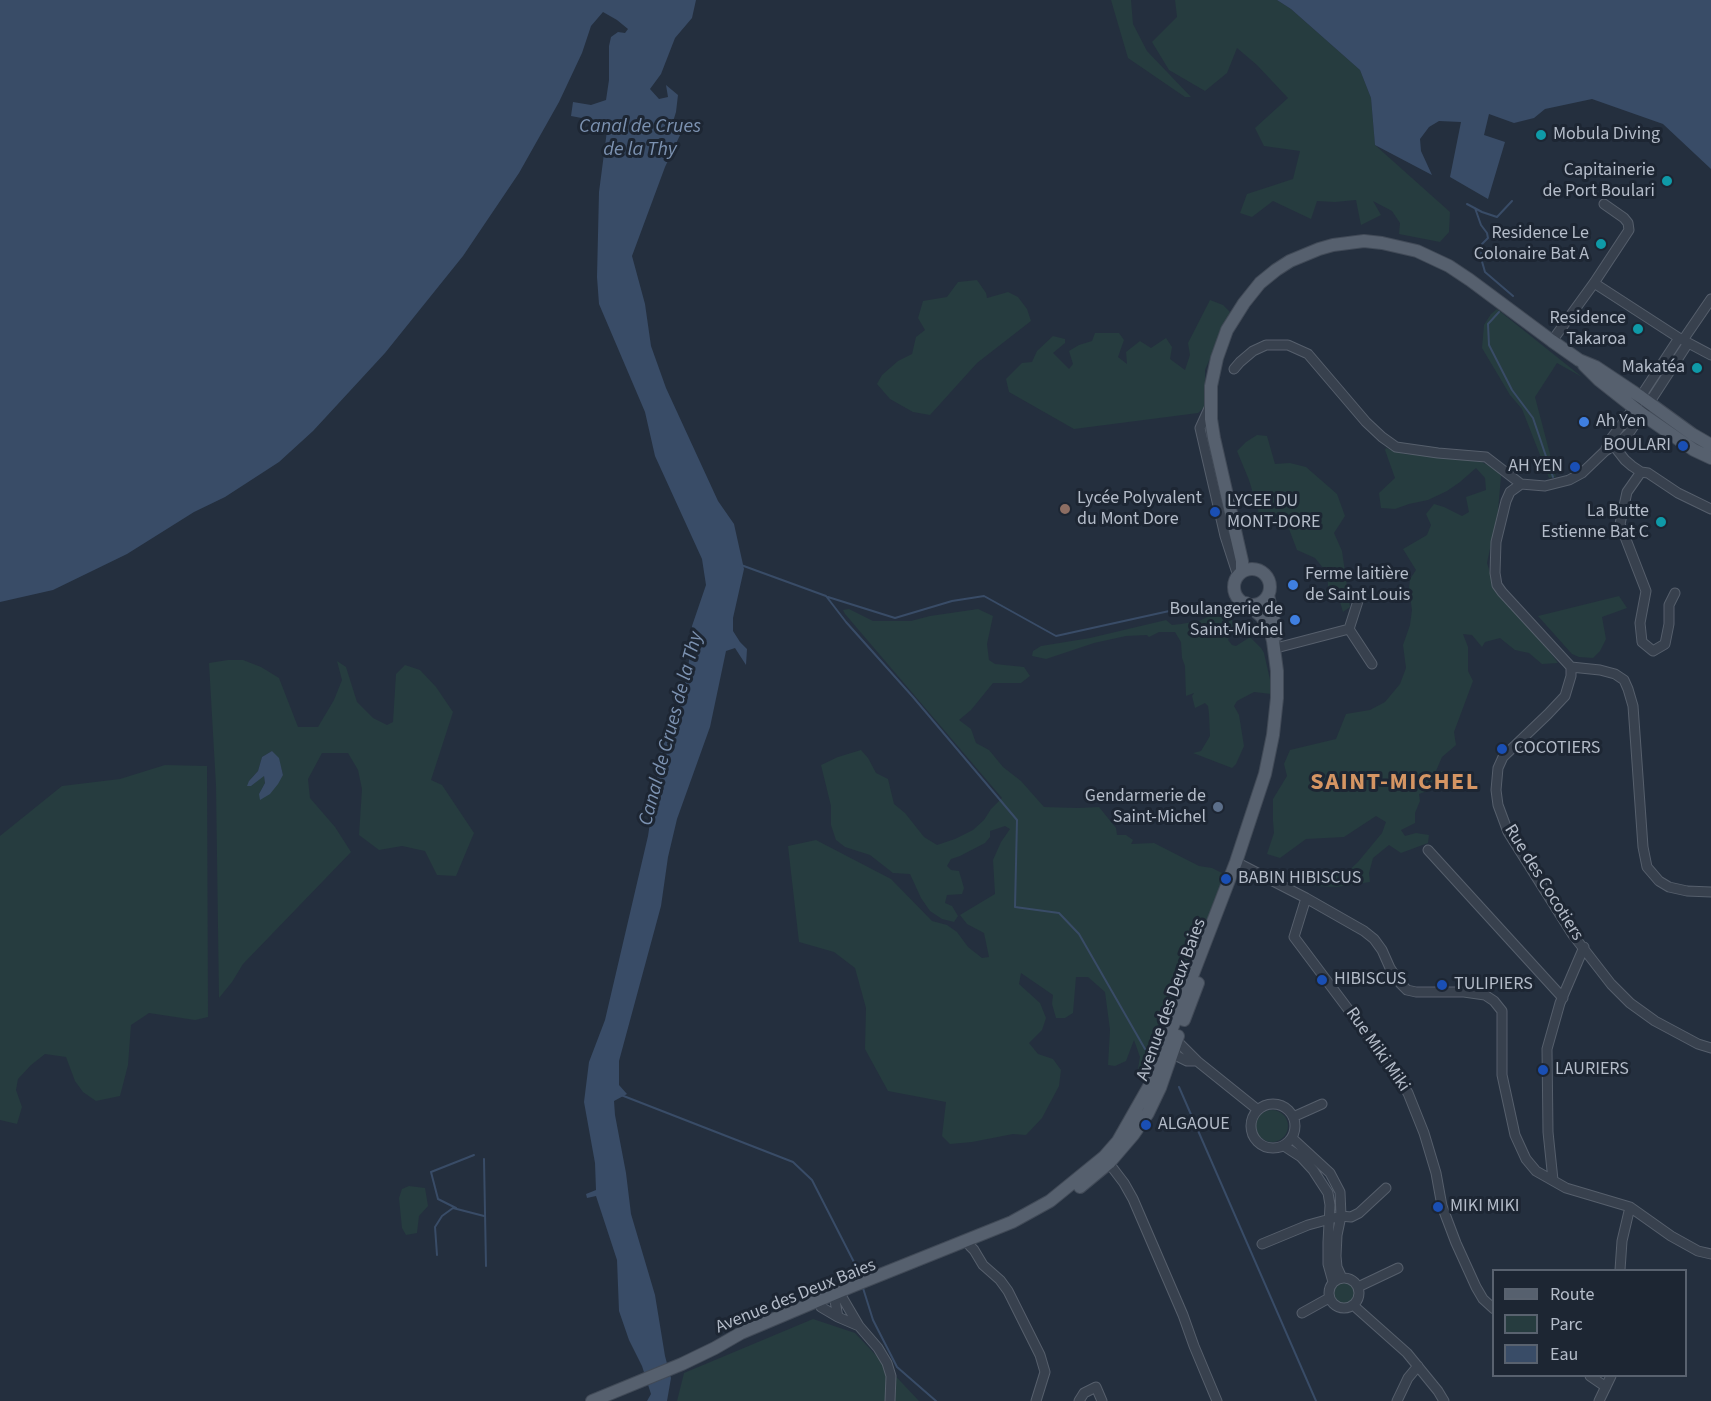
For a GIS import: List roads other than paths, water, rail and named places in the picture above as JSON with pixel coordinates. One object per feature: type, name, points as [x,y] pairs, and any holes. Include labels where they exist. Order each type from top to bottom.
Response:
[{"type":"main road","name":"Avenue des Deux Baies","points":[[870,1283],[1004,1232],[1058,1204],[1084,1185],[1133,1135],[1148,1113],[1166,1073],[1238,864],[1274,735],[1277,698],[1273,641],[1262,616],[1241,600],[1235,591],[1235,581],[1240,574],[1242,561],[1214,438],[1211,404],[1211,386],[1216,358],[1227,330],[1244,303],[1266,278],[1300,256],[1333,245],[1365,241],[1417,251],[1449,266],[1470,280],[1579,360],[1599,380],[1711,445]]},
{"type":"main road","name":"Avenue des Deux Baies","points":[[1642,405],[1694,450],[1711,459]]},
{"type":"main road","name":"Avenue des Deux Baies","points":[[715,1348],[741,1334],[844,1294],[1022,1216],[1050,1202],[1107,1160],[1151,1083],[1184,995],[1261,808],[1280,735],[1284,692],[1280,647],[1268,595],[1269,579],[1256,569],[1236,523],[1224,479]]},
{"type":"main road","points":[[1240,574],[1256,569]]},
{"type":"main road","points":[[1246,603],[1256,604],[1268,595]]},
{"type":"main road","name":"Avenue des Deux Baies","points":[[715,1348],[821,1307],[844,1294]]},
{"type":"main road","points":[[592,1401],[715,1348]]},
{"type":"street","points":[[1552,341],[1629,230],[1628,223],[1605,204]]},
{"type":"street","points":[[1594,283],[1683,340],[1711,355]]},
{"type":"street","points":[[1234,369],[1253,351],[1266,345],[1288,345],[1308,354],[1366,422],[1396,447],[1486,457],[1521,484],[1545,486],[1569,480],[1582,473],[1605,451],[1629,433],[1642,405],[1711,299]]},
{"type":"street","points":[[1211,404],[1200,428],[1225,536],[1240,574]]},
{"type":"street","points":[[1605,451],[1610,440],[1642,405]]},
{"type":"street","points":[[1614,446],[1625,460],[1641,472],[1648,472],[1678,493],[1711,509]]},
{"type":"street","points":[[1641,472],[1627,492],[1620,524],[1646,591],[1640,623],[1642,642],[1653,651],[1665,644],[1669,624],[1669,605],[1675,593]]},
{"type":"street","points":[[1521,484],[1510,492],[1501,521],[1496,550],[1497,585],[1571,667],[1600,669],[1621,677],[1628,689],[1633,706],[1642,847],[1647,867],[1659,881],[1669,887],[1686,891],[1711,892]]},
{"type":"street","points":[[1348,629],[1358,601]]},
{"type":"street","points":[[1280,647],[1348,629]]},
{"type":"street","points":[[1348,629],[1372,664]]},
{"type":"street","name":"Rue des Cocotiers","points":[[1571,667],[1570,683],[1564,696],[1506,753],[1500,762],[1496,789],[1498,805],[1508,832],[1574,935],[1611,984],[1630,1003],[1669,1029],[1711,1048]]},
{"type":"street","points":[[1428,850],[1563,998]]},
{"type":"street","points":[[1238,864],[1306,898],[1356,926],[1374,939],[1390,968],[1407,990],[1464,992],[1485,995],[1494,1001],[1502,1011],[1502,1075],[1515,1135],[1526,1160],[1536,1171],[1566,1188],[1630,1207],[1671,1236],[1698,1251],[1711,1254]]},
{"type":"street","name":"Rue Miki Miki","points":[[1306,898],[1294,937],[1393,1069],[1408,1093],[1424,1133],[1436,1173],[1442,1206],[1456,1243],[1476,1287],[1483,1299],[1492,1307]]},
{"type":"street","points":[[1553,1180],[1548,1132],[1548,1049],[1563,998],[1584,947]]},
{"type":"street","points":[[1184,995],[1185,1005],[1172,1041],[1178,1056],[1192,1061],[1258,1110]]},
{"type":"street","points":[[1166,1073],[1192,1061]]},
{"type":"street","points":[[1271,1104],[1278,1104],[1290,1111],[1293,1117],[1295,1131],[1284,1146],[1270,1149],[1253,1137],[1251,1122],[1258,1110],[1271,1104]]},
{"type":"street","points":[[1293,1117],[1322,1104]]},
{"type":"street","points":[[1292,1138],[1330,1173],[1340,1192],[1341,1216],[1336,1257],[1338,1280]]},
{"type":"street","points":[[1284,1146],[1301,1157],[1322,1181],[1328,1193],[1330,1205],[1328,1264],[1338,1280]]},
{"type":"street","points":[[1107,1160],[1133,1199],[1217,1401]]},
{"type":"street","points":[[1263,1244],[1308,1225],[1359,1213],[1386,1188]]},
{"type":"street","points":[[1620,1269],[1622,1241],[1630,1207]]},
{"type":"street","points":[[970,1246],[983,1265],[1000,1280],[1040,1355],[1045,1372],[1036,1401]]},
{"type":"street","points":[[1358,1287],[1398,1268]]},
{"type":"street","points":[[1338,1280],[1351,1280],[1358,1287],[1359,1297],[1349,1308],[1335,1306],[1329,1298],[1329,1289],[1338,1280]]},
{"type":"street","points":[[838,1317],[844,1294]]},
{"type":"street","points":[[844,1294],[860,1326],[887,1363],[891,1376],[890,1401]]},
{"type":"street","points":[[1302,1313],[1329,1298]]},
{"type":"street","points":[[1353,1305],[1393,1339],[1418,1366],[1444,1401]]},
{"type":"street","points":[[821,1307],[860,1326]]},
{"type":"street","points":[[1397,1401],[1408,1378],[1418,1366]]},
{"type":"street","points":[[1591,1377],[1606,1387]]},
{"type":"street","points":[[1599,1401],[1611,1377]]},
{"type":"street","points":[[1079,1401],[1084,1393],[1096,1387],[1102,1401]]},
{"type":"water","name":"Canal de Crues de la Thy","points":[[0,0],[696,0],[692,18],[675,38],[661,74],[650,89],[659,99],[668,97],[666,85],[678,95],[672,125],[681,133],[665,167],[632,256],[645,304],[651,346],[666,388],[718,501],[734,524],[744,569],[733,618],[733,631],[747,649],[746,665],[735,648],[726,651],[710,727],[677,819],[668,857],[661,906],[619,1061],[619,1085],[627,1094],[614,1101],[631,1214],[655,1295],[671,1378],[667,1401],[647,1401],[651,1394],[619,1311],[617,1260],[596,1196],[587,1198],[586,1194],[596,1190],[595,1163],[584,1102],[589,1062],[605,1020],[648,836],[661,750],[673,723],[688,671],[692,626],[706,585],[702,559],[655,456],[645,412],[599,304],[597,277],[599,192],[608,123],[571,116],[573,102],[591,105],[606,100],[611,37],[618,32],[625,33],[628,29],[603,12],[591,26],[582,53],[559,102],[519,173],[463,256],[385,353],[313,431],[279,462],[225,497],[194,512],[127,554],[53,590],[0,602]]},
{"type":"water","points":[[1277,0],[1711,0],[1711,169],[1663,124],[1592,99],[1545,109],[1534,118],[1514,123],[1489,114],[1484,135],[1505,142],[1488,199],[1450,177],[1461,122],[1439,121],[1429,127],[1420,139],[1421,151],[1432,175],[1375,145],[1371,98],[1360,70],[1291,9]]},
{"type":"water","points":[[272,751],[279,758],[283,775],[270,794],[260,800],[259,794],[265,783],[264,776],[251,786],[247,786],[258,771],[262,757]]},
{"type":"waterway","points":[[1467,204],[1497,217],[1512,201]]},
{"type":"waterway","points":[[1475,208],[1488,238],[1482,244],[1481,258],[1485,272],[1513,296]]},
{"type":"waterway","points":[[1499,312],[1488,324],[1489,345],[1512,390],[1533,418],[1553,477]]},
{"type":"waterway","points":[[741,565],[826,596],[1017,820],[1015,907],[1059,913],[1079,934],[1145,1049]]},
{"type":"waterway","points":[[828,597],[895,618],[952,601],[984,596],[1056,636],[1201,604]]},
{"type":"waterway","points":[[1179,1087],[1316,1401]]},
{"type":"waterway","points":[[621,1095],[793,1162],[812,1180],[861,1279]]},
{"type":"waterway","points":[[456,1208],[438,1199],[431,1172],[474,1155]]},
{"type":"waterway","points":[[484,1159],[486,1266]]},
{"type":"waterway","points":[[437,1255],[435,1227],[442,1216],[453,1208],[484,1216]]},
{"type":"waterway","points":[[863,1288],[873,1320],[897,1367],[936,1401]]},
{"type":"place","name":"Mobula Diving","points":[[1541,135]]},
{"type":"place","name":"Capitainerie de Port Boulari","points":[[1667,181]]},
{"type":"place","name":"Residence Le Colonaire Bat A","points":[[1601,244]]},
{"type":"place","name":"Residence Takaroa","points":[[1638,329]]},
{"type":"place","name":"Makatéa","points":[[1697,368]]},
{"type":"place","name":"Ah Yen","points":[[1584,422]]},
{"type":"place","name":"BOULARI","points":[[1683,446]]},
{"type":"place","name":"AH YEN","points":[[1575,467]]},
{"type":"place","name":"Lycée Polyvalent du Mont Dore","points":[[1065,509]]},
{"type":"place","name":"LYCEE DU MONT-DORE","points":[[1215,512]]},
{"type":"place","name":"La Butte Estienne Bat C","points":[[1661,522]]},
{"type":"place","name":"Ferme laitière de Saint Louis","points":[[1293,585]]},
{"type":"place","name":"Boulangerie de Saint-Michel","points":[[1295,620]]},
{"type":"place","name":"COCOTIERS","points":[[1502,749]]},
{"type":"place","name":"Gendarmerie de Saint-Michel","points":[[1218,807]]},
{"type":"place","name":"BABIN HIBISCUS","points":[[1226,879]]},
{"type":"place","name":"HIBISCUS","points":[[1322,980]]},
{"type":"place","name":"TULIPIERS","points":[[1442,985]]},
{"type":"place","name":"LAURIERS","points":[[1543,1070]]},
{"type":"place","name":"ALGAOUE","points":[[1146,1125]]},
{"type":"place","name":"MIKI MIKI","points":[[1438,1207]]},
{"type":"district","name":"SAINT-MICHEL","points":[[1395,784]]}]
